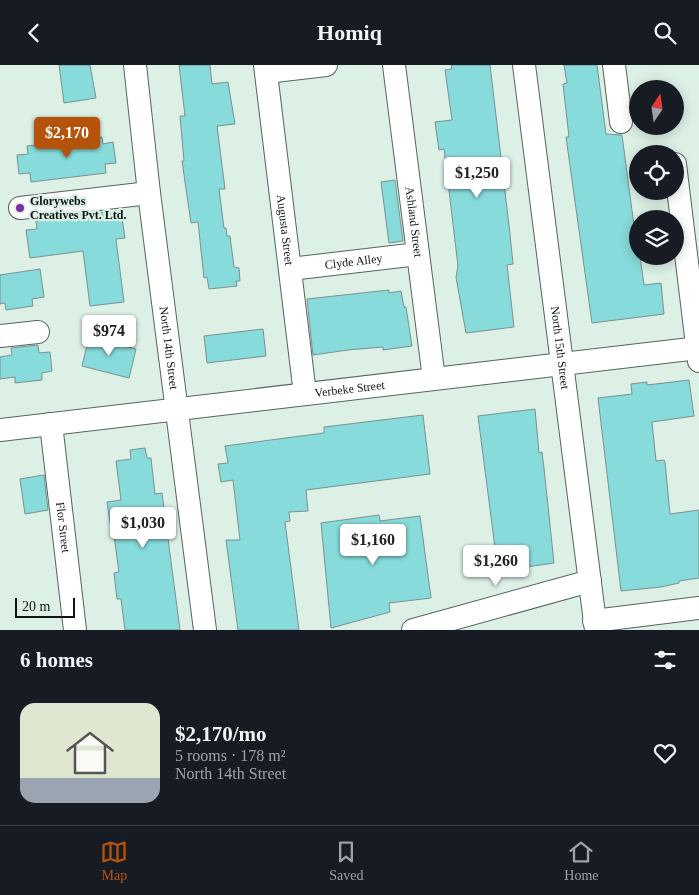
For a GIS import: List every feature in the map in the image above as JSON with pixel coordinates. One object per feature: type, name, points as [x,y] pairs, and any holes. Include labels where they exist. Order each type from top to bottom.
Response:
[{"type":"street","name":"North 14th Street","points":[[135,65],[149,193],[204,630]]},
{"type":"street","points":[[265,68],[326,65]]},
{"type":"street","name":"Ashland Street","points":[[394,65],[434,379]]},
{"type":"street","name":"North 15th Street","points":[[524,65],[595,626]]},
{"type":"street","points":[[614,65],[621,122]]},
{"type":"street","name":"Augusta Street","points":[[265,68],[305,394]]},
{"type":"street","points":[[20,208],[149,193]]},
{"type":"street","points":[[680,200],[699,353]]},
{"type":"street","name":"Clyde Alley","points":[[290,269],[418,254]]},
{"type":"street","points":[[0,336],[38,332]]},
{"type":"street","name":"Verbeke Street","points":[[0,430],[562,364],[699,353]]},
{"type":"street","name":"Flor Street","points":[[51,424],[75,630]]},
{"type":"street","points":[[413,630],[590,581]]},
{"type":"street","points":[[595,626],[699,608]]},
{"type":"building","points":[[59,65],[90,65],[96,98],[64,103]]},
{"type":"building","points":[[179,65],[210,65],[212,84],[228,82],[235,124],[217,126],[225,189],[219,189],[224,228],[226,228],[227,236],[230,236],[234,267],[239,268],[240,281],[236,281],[237,286],[209,289],[207,277],[204,278],[198,222],[191,223],[182,161],[184,161],[180,116],[185,116]]},
{"type":"building","points":[[451,65],[490,65],[513,264],[507,265],[514,327],[466,333],[456,277],[458,266],[444,149],[439,150],[435,122],[452,120],[445,70],[452,69]]},
{"type":"building","points":[[564,65],[597,65],[606,134],[622,135],[629,200],[631,200],[632,210],[629,210],[629,265],[641,265],[644,285],[661,283],[664,314],[592,323],[566,137],[569,137],[563,84],[567,83]]},
{"type":"building","points":[[102,137],[103,144],[113,142],[116,163],[105,164],[106,173],[31,182],[30,173],[19,174],[17,155],[28,154],[27,146]]},
{"type":"building","points":[[395,180],[403,241],[389,243],[381,182]]},
{"type":"building","points":[[110,211],[111,220],[122,218],[125,238],[116,239],[124,302],[90,306],[83,251],[30,258],[26,230],[37,229],[36,221]]},
{"type":"building","points":[[40,269],[44,297],[32,299],[33,306],[6,310],[5,303],[0,304],[0,275]]},
{"type":"building","points":[[389,290],[389,293],[401,291],[404,307],[406,307],[412,346],[383,350],[383,347],[348,350],[313,355],[307,299]]},
{"type":"building","points":[[263,329],[266,356],[207,363],[204,336]]},
{"type":"building","points":[[89,337],[136,349],[129,378],[82,366]]},
{"type":"building","points":[[38,345],[39,353],[50,352],[52,371],[42,373],[42,380],[15,383],[15,377],[0,379],[0,357],[12,355],[11,348]]},
{"type":"building","points":[[689,380],[694,416],[652,422],[656,461],[664,460],[665,462],[670,514],[699,510],[699,578],[679,581],[679,583],[661,587],[621,591],[598,398],[632,394],[631,384],[647,382],[647,385]]},
{"type":"building","points":[[535,409],[539,453],[542,452],[544,468],[554,563],[498,571],[478,416]]},
{"type":"building","points":[[423,415],[430,474],[306,490],[308,511],[289,512],[290,521],[285,522],[299,630],[238,630],[226,540],[240,540],[233,480],[221,482],[218,464],[228,463],[225,446],[324,433],[324,427]]},
{"type":"building","points":[[145,448],[147,458],[151,458],[155,494],[162,493],[180,630],[125,630],[121,599],[117,599],[114,573],[119,572],[113,528],[111,528],[107,502],[121,500],[116,461],[131,459],[130,450]]},
{"type":"building","points":[[44,475],[48,510],[25,514],[20,479]]},
{"type":"building","points":[[379,515],[380,521],[420,516],[431,598],[389,603],[390,612],[331,628],[321,523]]},
{"type":"place","name":"Glorywebs Creatives Pvt. Ltd.","points":[[20,208]]}]
